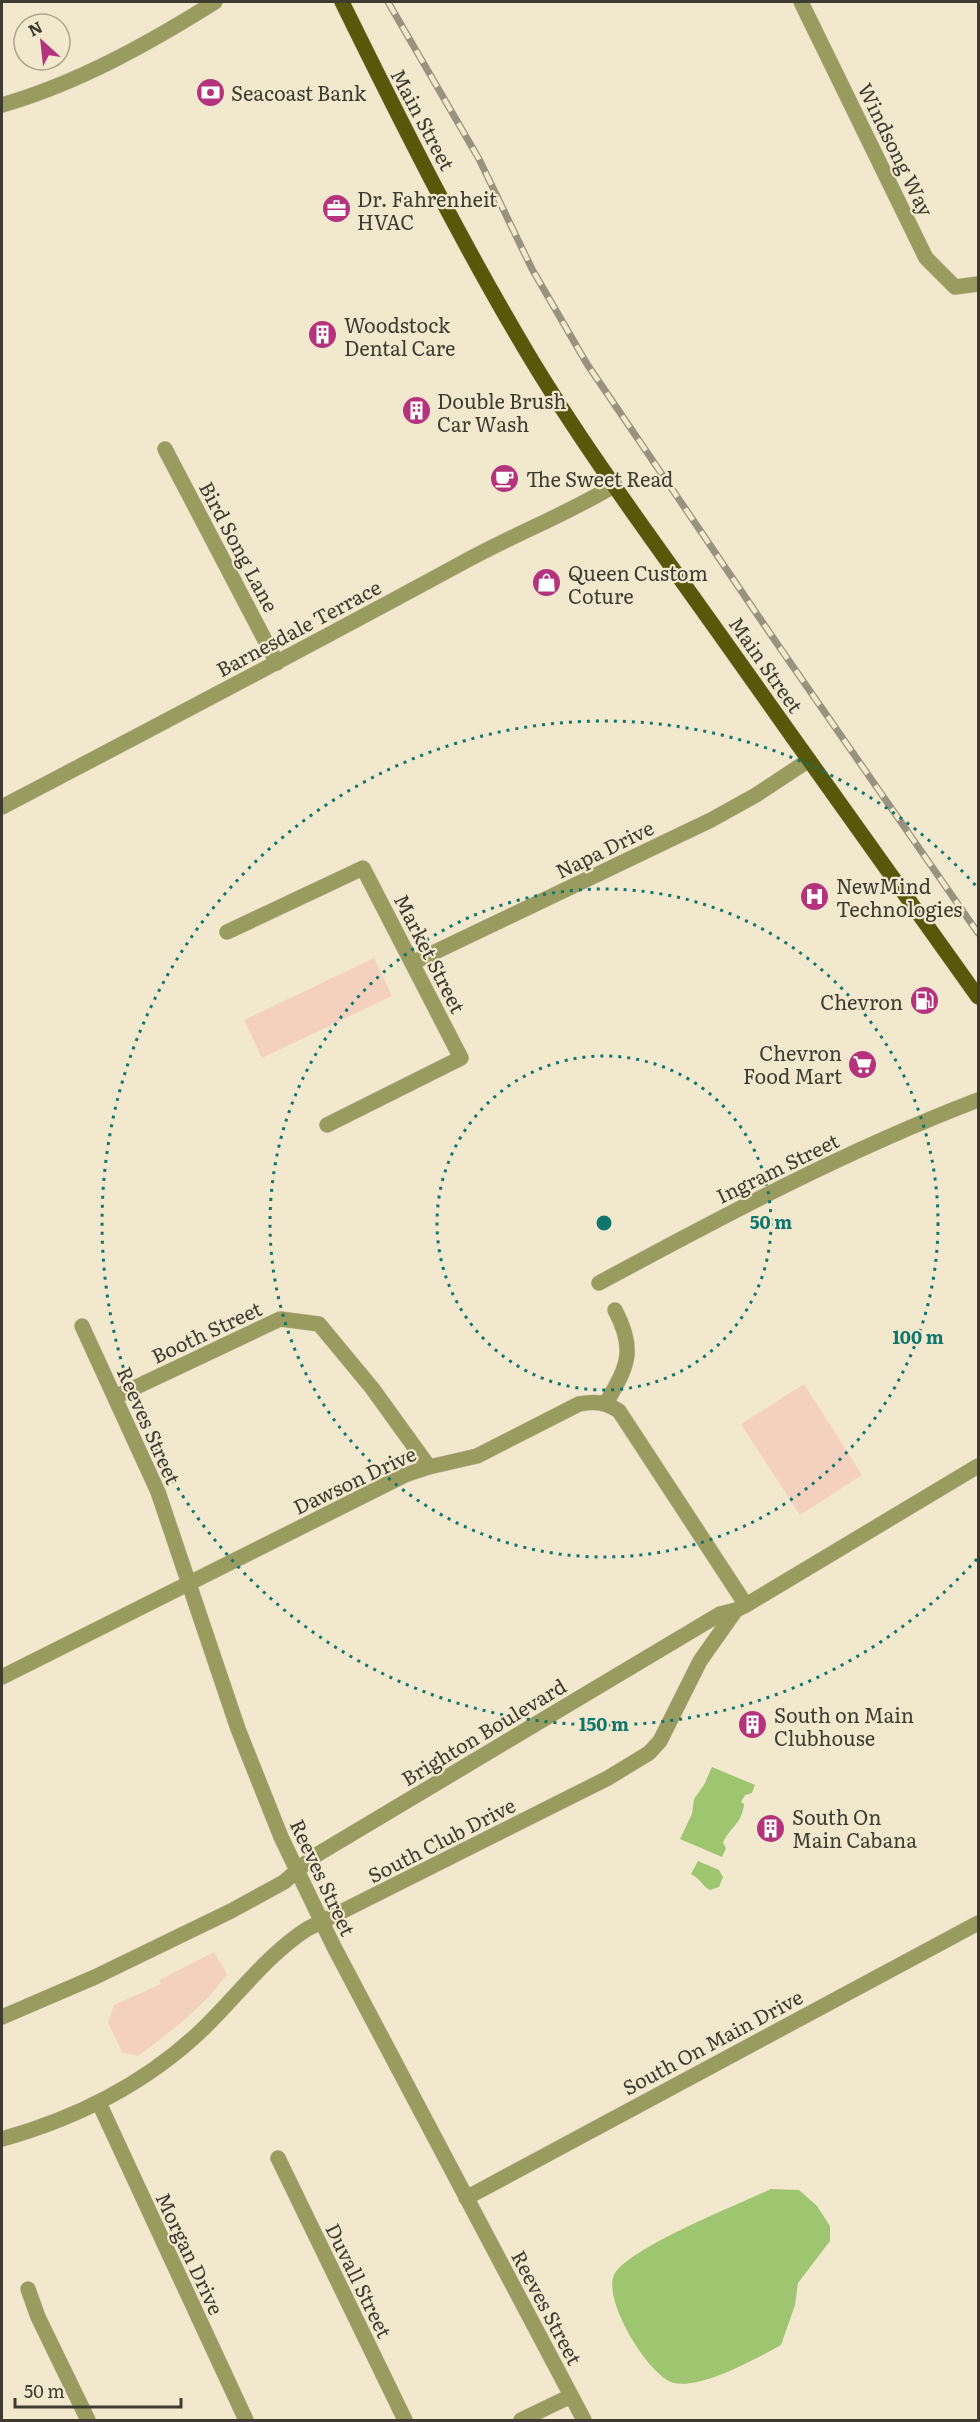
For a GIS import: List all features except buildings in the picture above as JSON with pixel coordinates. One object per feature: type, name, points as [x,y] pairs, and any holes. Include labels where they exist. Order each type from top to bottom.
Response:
[{"type":"main road","name":"Main Street","points":[[342,2],[401,121],[518,335],[559,403],[808,760],[978,997]]},
{"type":"street","points":[[2,105],[101,67],[215,2]]},
{"type":"street","name":"Windsong Way","points":[[801,2],[926,258],[955,287],[978,284]]},
{"type":"street","name":"Bird Song Lane","points":[[165,449],[277,663]]},
{"type":"street","name":"Barnesdale Terrace","points":[[2,807],[277,663],[464,561],[592,499],[615,485]]},
{"type":"street","name":"Napa Drive","points":[[412,963],[711,820],[756,795],[808,760]]},
{"type":"street","name":"Market Street","points":[[227,932],[363,868],[461,1058],[327,1125]]},
{"type":"street","name":"Ingram Street","points":[[599,1283],[773,1190],[914,1124],[978,1100]]},
{"type":"street","points":[[615,1310],[628,1344],[627,1356],[620,1380],[606,1403],[620,1412],[741,1608]]},
{"type":"street","name":"Booth Street","points":[[115,1397],[280,1319],[320,1324],[372,1388],[429,1467]]},
{"type":"street","name":"Reeves Street","points":[[82,1326],[158,1492],[238,1729],[297,1872],[584,2421]]},
{"type":"street","name":"Dawson Drive","points":[[2,1677],[405,1475],[477,1456],[579,1404],[594,1401],[606,1403]]},
{"type":"street","name":"Brighton Boulevard","points":[[2,2016],[170,1942],[284,1882],[313,1857],[720,1614],[741,1608],[978,1466]]},
{"type":"street","name":"South Club Drive","points":[[2,2139],[54,2122],[99,2103],[125,2088],[183,2047],[286,1943],[602,1781],[649,1753],[660,1741],[700,1661],[741,1608]]},
{"type":"street","name":"South On Main Drive","points":[[466,2198],[978,1923]]},
{"type":"street","name":"Morgan Drive","points":[[99,2103],[246,2421]]},
{"type":"street","name":"Duvall Street","points":[[278,2158],[405,2421]]},
{"type":"street","points":[[28,2289],[38,2317],[88,2421]]},
{"type":"street","points":[[521,2421],[570,2396]]},
{"type":"shaded area","points":[[374,958],[392,996],[262,1058],[244,1020]]},
{"type":"shaded area","points":[[804,1384],[862,1475],[800,1515],[741,1424]]},
{"type":"shaded area","points":[[712,1767],[755,1785],[752,1793],[745,1795],[741,1802],[744,1804],[743,1811],[723,1843],[726,1848],[722,1857],[680,1839],[692,1814],[694,1799],[704,1785]]},
{"type":"shaded area","points":[[698,1861],[719,1870],[723,1877],[719,1887],[710,1890],[691,1874]]},
{"type":"shaded area","points":[[214,1952],[227,1974],[208,1997],[138,2056],[122,2052],[108,2022],[114,2005],[161,1984],[159,1980]]},
{"type":"shaded area","points":[[771,2189],[799,2190],[817,2206],[830,2226],[830,2241],[798,2283],[795,2305],[781,2345],[714,2377],[686,2384],[674,2383],[664,2378],[640,2352],[620,2317],[612,2284],[615,2273],[625,2262],[663,2239]]},
{"type":"railway","points":[[388,2],[479,159],[532,269],[587,364],[978,933]]},
{"type":"place","name":"Seacoast Bank","points":[[210,92]]},
{"type":"place","name":"Dr. Fahrenheit HVAC","points":[[336,209]]},
{"type":"place","name":"Woodstock Dental Care","points":[[323,335]]},
{"type":"place","name":"Double Brush Car Wash","points":[[416,411]]},
{"type":"place","name":"The Sweet Read","points":[[505,478]]},
{"type":"place","name":"Queen Custom Coture","points":[[547,583]]},
{"type":"place","name":"NewMind Technologies","points":[[815,896]]},
{"type":"place","name":"Chevron","points":[[924,1001]]},
{"type":"place","name":"Chevron Food Mart","points":[[863,1064]]},
{"type":"place","name":"South on Main Clubhouse","points":[[753,1725]]},
{"type":"place","name":"South On Main Cabana","points":[[771,1828]]}]
